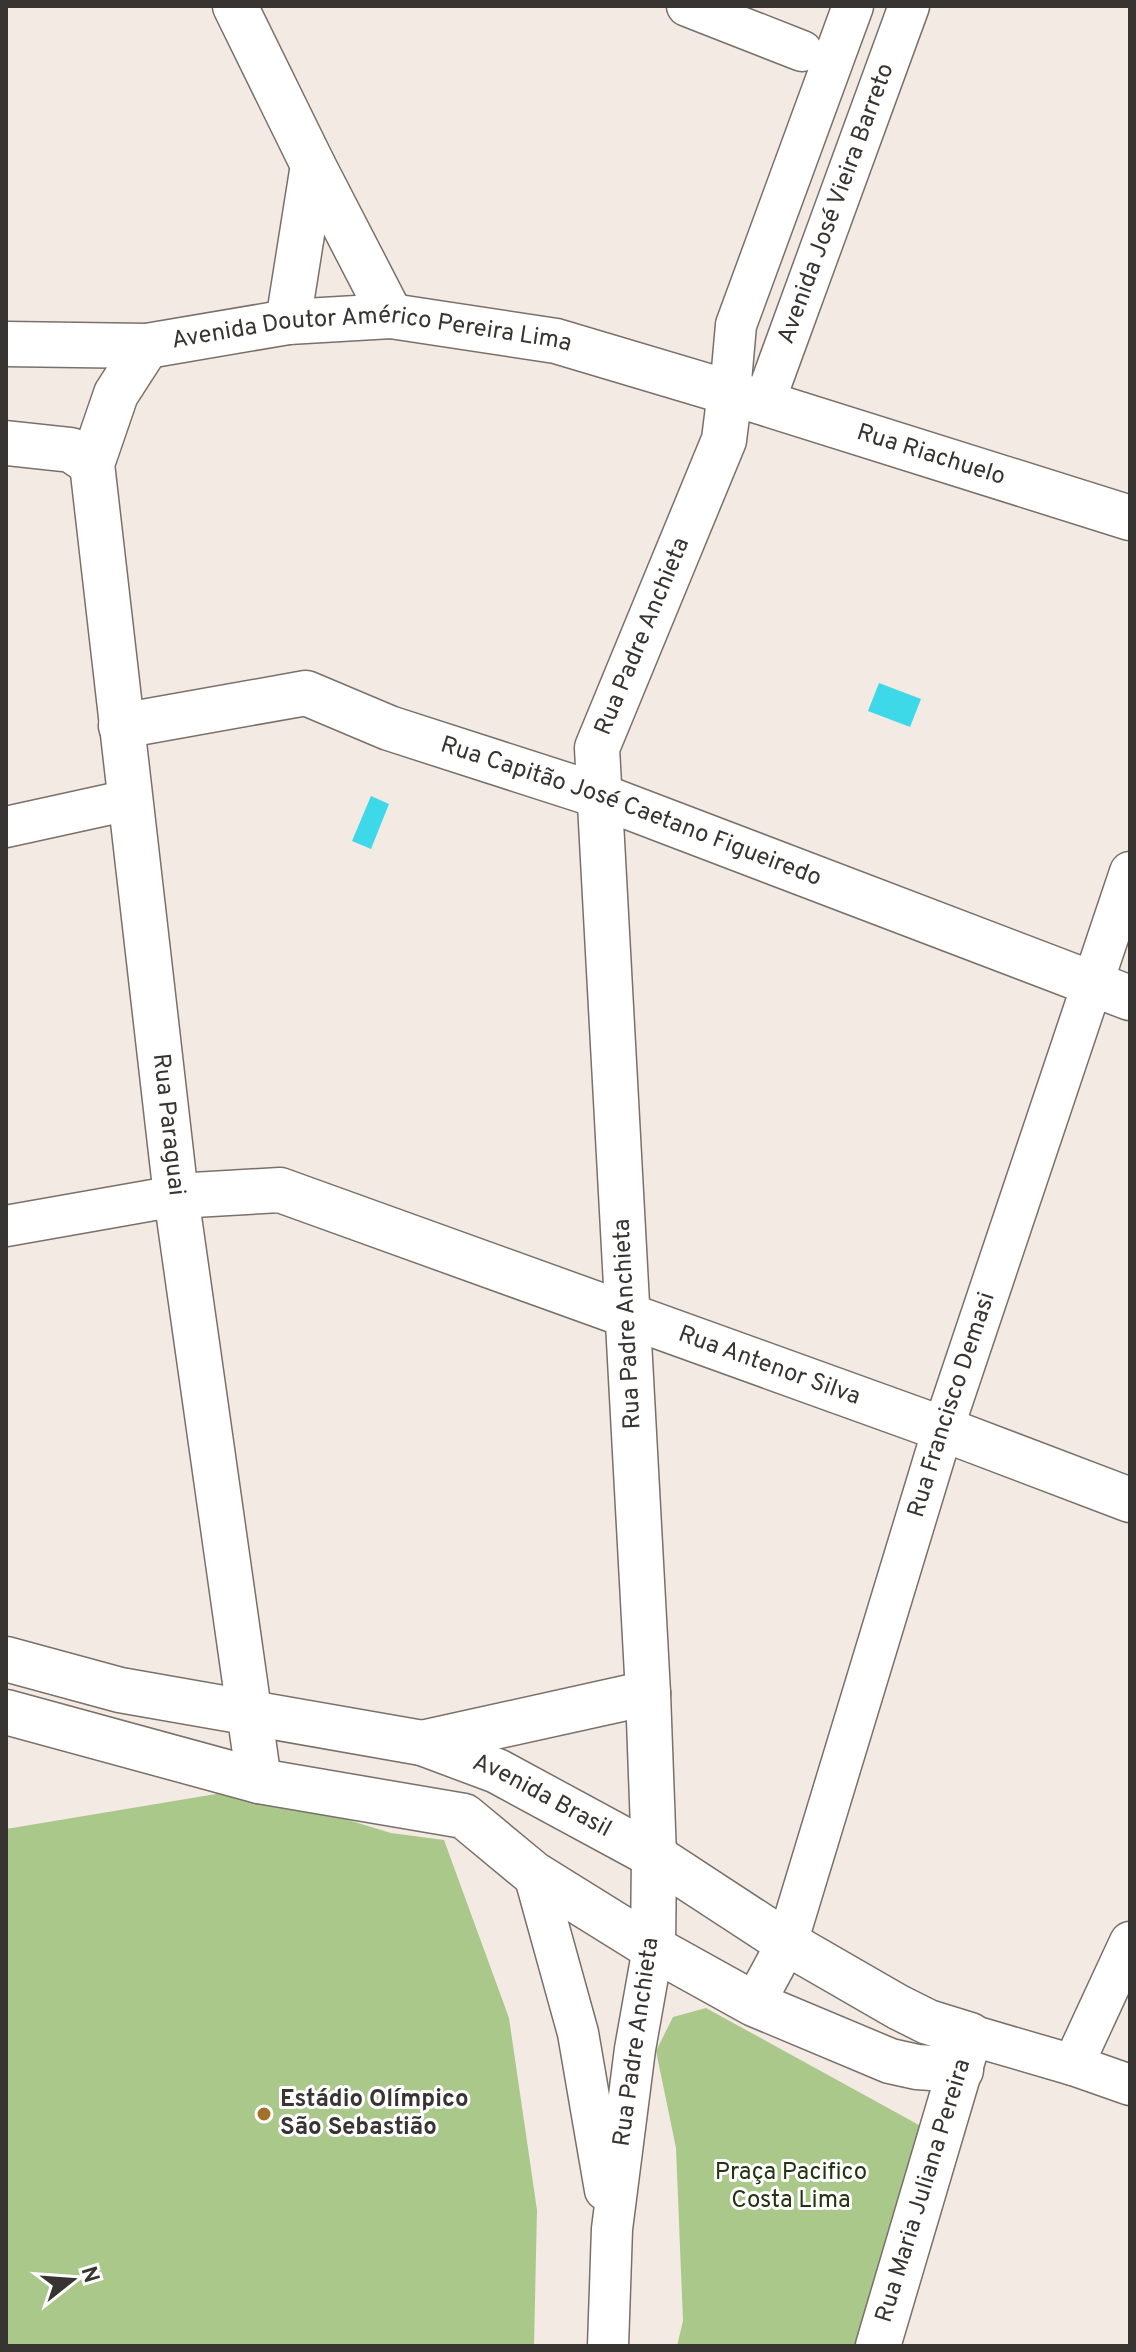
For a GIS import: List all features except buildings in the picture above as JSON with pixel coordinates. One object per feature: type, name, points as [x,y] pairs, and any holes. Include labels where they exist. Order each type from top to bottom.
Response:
[{"type":"main road","points":[[235,6],[391,316]]},
{"type":"main road","points":[[288,322],[313,165]]},
{"type":"main road","name":"Avenida Doutor Américo Pereira Lima","points":[[6,344],[147,346],[288,322],[391,316],[556,341],[747,398]]},
{"type":"main road","name":"Rua Paraguai","points":[[147,346],[116,394],[92,464],[176,1196],[259,1781]]},
{"type":"main road","name":"Rua Padre Anchieta","points":[[653,1948],[654,1856],[648,1693],[597,748],[724,440],[747,398]]},
{"type":"main road","name":"Rua Riachuelo","points":[[747,398],[1130,518]]},
{"type":"main road","points":[[6,443],[71,450],[92,464]]},
{"type":"main road","name":"Rua Capitão José Caetano Figueiredo","points":[[121,726],[306,693],[389,728],[600,796],[1111,991]]},
{"type":"main road","name":"Rua Antenor Silva","points":[[176,1196],[280,1190],[943,1429],[1130,1500]]},
{"type":"main road","name":"Avenida Brasil","points":[[6,1659],[120,1690],[422,1743],[497,1771],[654,1856],[787,1943],[928,2022],[966,2052]]},
{"type":"main road","points":[[422,1743],[648,1693]]},
{"type":"main road","points":[[6,1712],[259,1781],[464,1816],[534,1874],[653,1948],[754,2004],[890,2061],[917,2067],[966,2052]]},
{"type":"main road","name":"Rua Maria Juliana Pereira","points":[[878,2346],[966,2052]]},
{"type":"street","points":[[687,6],[802,51]]},
{"type":"street","points":[[747,398],[736,325],[853,6]]},
{"type":"street","name":"Avenida José Vieira Barreto","points":[[747,398],[909,6]]},
{"type":"street","points":[[6,827],[129,800]]},
{"type":"street","name":"Rua Francisco Demasi","points":[[754,2004],[787,1943],[943,1429],[1111,991],[1130,872]]},
{"type":"street","points":[[6,1226],[176,1196]]},
{"type":"street","name":"Rua Padre Anchieta","points":[[534,1874],[578,2033],[612,2229]]},
{"type":"street","points":[[1073,2065],[1130,1942]]},
{"type":"street","name":"Rua Padre Anchieta","points":[[608,2346],[612,2229],[635,2049],[653,1948]]},
{"type":"street","points":[[966,2052],[1030,2053],[1130,2085]]},
{"type":"green space","name":"Estádio Olímpico São Sebastião","points":[[246,1789],[391,1833],[444,1840],[509,2018],[537,2210],[534,2346],[6,2346],[6,1829]]},
{"type":"green space","name":"Praça Pacifico Costa Lima","points":[[706,2008],[919,2125],[918,2164],[864,2346],[677,2346],[683,2321],[676,2148],[656,2051],[673,2017]]},
{"type":"water","points":[[879,683],[921,699],[910,727],[868,711]]},
{"type":"water","points":[[371,796],[389,804],[371,849],[352,841]]},
{"type":"place","name":"Estádio Olímpico São Sebastião","points":[[264,2114]]}]
